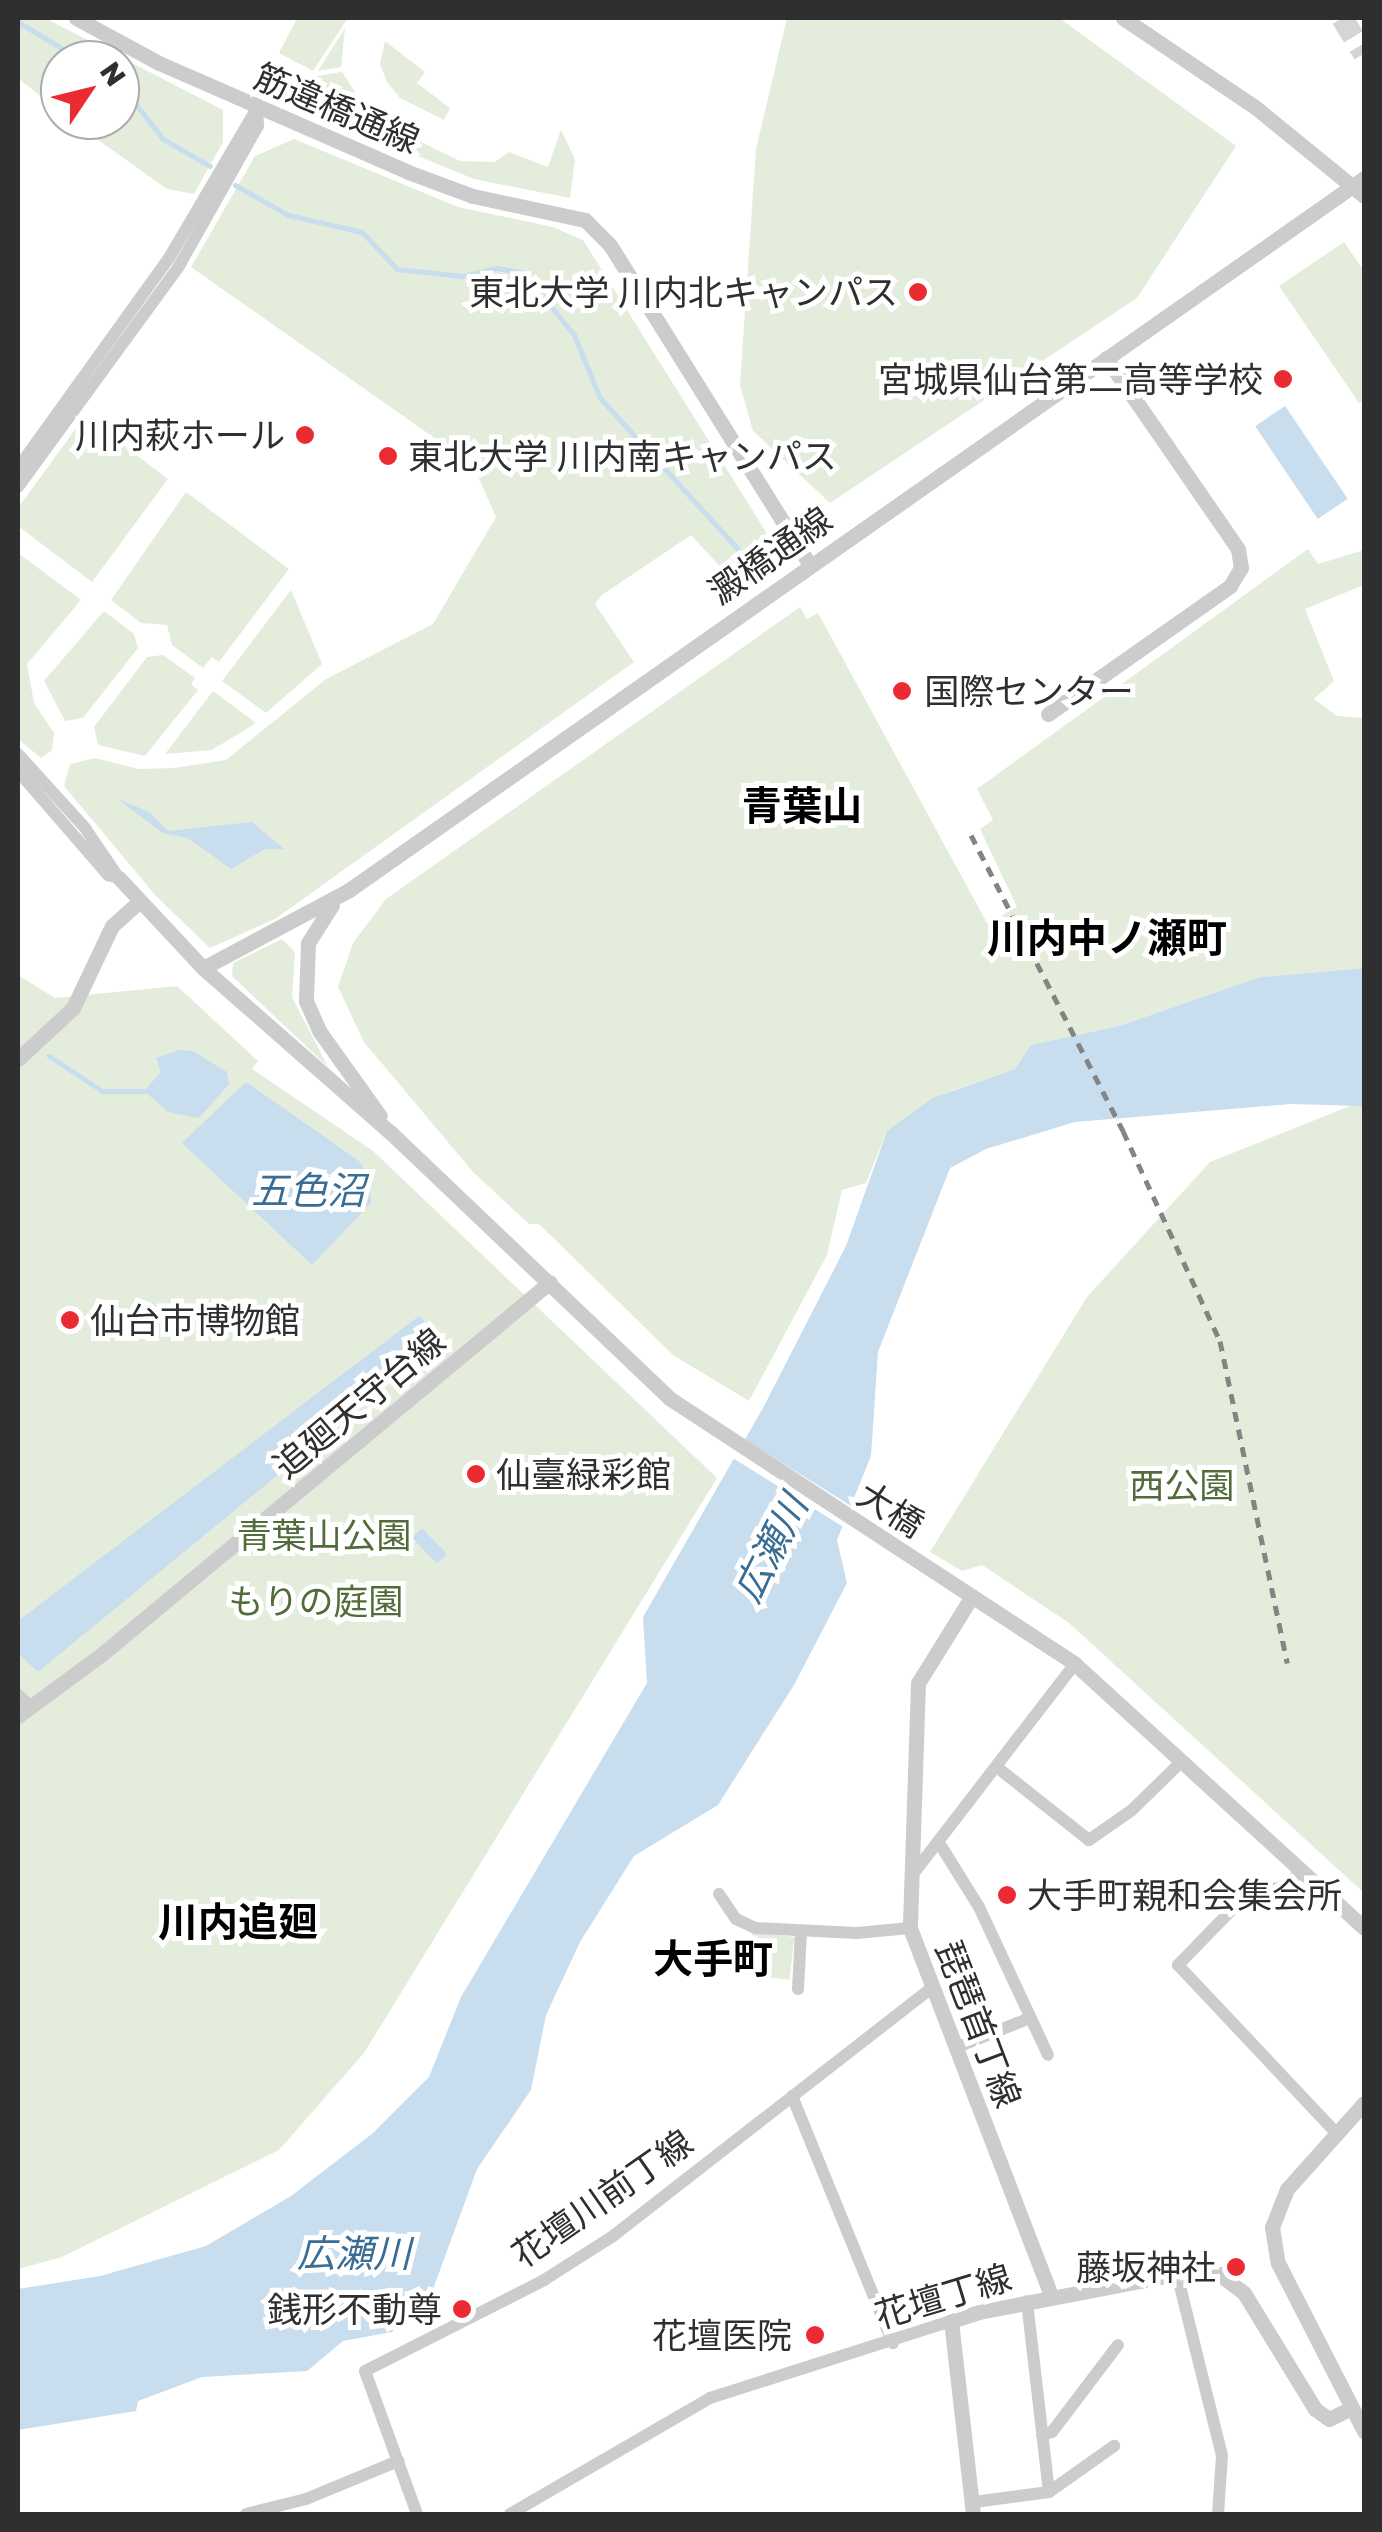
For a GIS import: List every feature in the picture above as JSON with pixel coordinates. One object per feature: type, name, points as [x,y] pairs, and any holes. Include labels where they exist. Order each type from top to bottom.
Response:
[{"type":"street","name":"筋違橋通線","points":[[76,18],[258,108],[473,196],[585,220],[610,245],[809,564]]},
{"type":"street","points":[[1124,18],[1362,186]]},
{"type":"street","points":[[18,468],[168,258],[258,108]]},
{"type":"street","points":[[18,486],[179,266],[258,126],[258,108]]},
{"type":"street","name":"澱橋通線","points":[[203,968],[349,890],[809,564],[1362,186]]},
{"type":"street","points":[[1048,714],[1230,586],[1241,568],[1238,549],[1106,358]]},
{"type":"street","points":[[18,754],[95,840],[139,902],[203,968],[390,1132]]},
{"type":"street","points":[[18,771],[108,875],[119,878]]},
{"type":"street","points":[[349,890],[313,930],[302,983],[320,1032],[390,1132]]},
{"type":"street","points":[[18,1059],[73,1008],[112,926],[139,902]]},
{"type":"street","name":"大橋","points":[[390,1132],[669,1398],[738,1449],[1075,1664],[1364,1928]]},
{"type":"street","name":"追廻天守台線","points":[[18,1695],[24,1712],[550,1282]]},
{"type":"street","name":"琵琶首丁線","points":[[966,1592],[918,1683],[910,1928],[1052,2297]]},
{"type":"street","points":[[912,1874],[940,1846],[1075,1664]]},
{"type":"street","points":[[998,1768],[1088,1840],[1132,1810],[1182,1761]]},
{"type":"street","points":[[940,1846],[979,1907],[1048,2055]]},
{"type":"street","points":[[1302,1872],[1280,1888],[1249,1892],[1178,1965],[1337,2134]]},
{"type":"street","points":[[719,1894],[736,1919],[754,1928],[801,1932],[910,1928]]},
{"type":"street","points":[[798,1989],[801,1932]]},
{"type":"street","name":"花壇川前丁線","points":[[398,2461],[365,2371],[544,2280],[599,2245],[932,1988]]},
{"type":"street","points":[[956,2048],[1030,2018]]},
{"type":"street","points":[[792,2096],[893,2343]]},
{"type":"street","points":[[1364,2103],[1287,2188],[1272,2227],[1278,2263],[1364,2431]]},
{"type":"street","name":"花壇丁線","points":[[510,2514],[710,2398],[893,2343],[951,2320],[1027,2301],[1177,2274],[1202,2272],[1233,2282],[1315,2410],[1330,2419],[1352,2408]]},
{"type":"street","points":[[1177,2274],[1222,2456],[1218,2514]]},
{"type":"street","points":[[1027,2301],[1049,2492]]},
{"type":"street","points":[[951,2320],[974,2508],[1049,2492],[1114,2446]]},
{"type":"street","points":[[1042,2434],[1052,2432],[1118,2345]]},
{"type":"street","points":[[246,2514],[306,2499],[398,2461],[417,2514]]},
{"type":"green space","points":[[18,18],[45,18],[88,40],[40,40],[40,96],[18,78]]},
{"type":"green space","points":[[348,18],[313,71],[279,53],[296,20]]},
{"type":"green space","points":[[787,18],[1059,18],[1236,146],[1137,298],[830,503],[753,431],[740,385],[756,149]]},
{"type":"green space","points":[[345,28],[341,67],[318,71]]},
{"type":"green space","points":[[385,41],[425,72],[417,83],[450,108],[444,120],[400,98],[387,82],[380,64]]},
{"type":"green space","points":[[140,67],[223,110],[223,142],[194,194],[167,189],[98,140],[140,140]]},
{"type":"green space","points":[[342,72],[372,118],[460,161],[495,162],[509,152],[548,167],[561,130],[575,159],[570,198],[474,179],[302,109],[316,76]]},
{"type":"green space","points":[[294,139],[458,207],[553,227],[583,240],[773,543],[769,565],[738,586],[691,535],[602,595],[595,604],[634,662],[275,919],[210,948],[156,896],[64,786],[70,764],[95,758],[139,769],[226,760],[326,679],[433,624],[496,517],[473,465],[191,267],[255,156]]},
{"type":"green space","points":[[1344,242],[1364,271],[1364,399],[1359,403],[1279,286]]},
{"type":"green space","points":[[85,416],[168,479],[92,582],[18,526],[18,508]]},
{"type":"green space","points":[[186,492],[289,569],[219,662],[212,657],[203,668],[172,645],[167,625],[141,623],[111,600]]},
{"type":"green space","points":[[1308,549],[1318,564],[1364,550],[1364,585],[1305,609],[1334,681],[1314,699],[1337,716],[1364,718],[1364,968],[1260,977],[1119,1026],[1032,1045],[1015,1069],[946,1093],[887,1131],[866,1183],[842,1190],[827,1255],[749,1401],[673,1355],[539,1224],[529,1224],[473,1172],[364,1042],[338,987],[353,943],[386,899],[800,607],[807,619],[818,613],[987,923],[1017,907],[980,829],[993,820],[977,789]]},
{"type":"green space","points":[[18,553],[81,600],[27,664],[34,703],[54,733],[52,750],[41,758],[18,739]]},
{"type":"green space","points":[[291,590],[322,664],[266,713],[222,681]]},
{"type":"green space","points":[[104,611],[134,634],[138,648],[83,718],[65,721],[44,681]]},
{"type":"green space","points":[[163,655],[195,678],[191,684],[198,690],[145,756],[98,745],[94,727],[147,657]]},
{"type":"green space","points":[[213,691],[256,723],[212,750],[165,754]]},
{"type":"green space","points":[[282,939],[295,952],[292,997],[328,1067],[232,976],[233,963]]},
{"type":"green space","name":"青葉山公園","points":[[18,975],[55,998],[177,986],[258,1061],[252,1069],[373,1151],[717,1478],[364,2053],[279,2150],[62,2257],[18,2269]]},
{"type":"green space","name":"西公園","points":[[1355,1104],[1364,1106],[1364,1893],[1069,1623],[982,1565],[962,1571],[930,1552],[1087,1297],[1210,1162]]},
{"type":"green space","points":[[753,1932],[795,1937],[789,1980],[748,1975]]},
{"type":"water","points":[[1285,406],[1348,499],[1318,519],[1255,426]]},
{"type":"water","points":[[116,798],[149,812],[168,831],[252,822],[284,849],[265,849],[231,869],[188,838],[163,833]]},
{"type":"water","name":"広瀬川","points":[[1364,968],[1364,1106],[1291,1104],[1075,1122],[986,1149],[950,1168],[878,1352],[871,1456],[837,1540],[847,1583],[794,1685],[718,1805],[634,1856],[580,1942],[546,2015],[531,2090],[477,2169],[432,2292],[392,2332],[343,2341],[307,2371],[202,2377],[138,2401],[136,2411],[18,2430],[18,2289],[100,2276],[206,2246],[291,2196],[373,2133],[429,2077],[461,1997],[647,1683],[643,1617],[763,1408],[846,1246],[887,1131],[933,1098],[1015,1069],[1031,1045],[1119,1026],[1260,977]]},
{"type":"water","points":[[179,1050],[193,1051],[227,1072],[229,1084],[199,1118],[168,1112],[144,1091],[161,1072],[156,1058]]},
{"type":"water","name":"五色沼","points":[[246,1082],[359,1161],[369,1176],[371,1203],[312,1265],[182,1143]]},
{"type":"water","points":[[419,1316],[443,1339],[38,1672],[18,1653],[18,1621]]},
{"type":"water","points":[[422,1528],[447,1554],[437,1564],[412,1538]]},
{"type":"pier","points":[[744,1439],[856,1509],[844,1528],[732,1458]]},
{"type":"waterway","points":[[18,22],[48,40]]},
{"type":"waterway","points":[[140,110],[163,139],[210,166]]},
{"type":"waterway","points":[[235,185],[288,215],[362,232],[397,269],[462,276],[497,268],[524,273],[574,335],[600,398],[759,572]]},
{"type":"waterway","points":[[49,1056],[102,1091],[144,1091]]},
{"type":"tunnel","points":[[1342,18],[1364,54]]},
{"type":"railway","points":[[971,835],[1123,1131],[1220,1341],[1287,1663]]},
{"type":"place","name":"東北大学 川内北キャンパス","points":[[918,292]]},
{"type":"place","name":"宮城県仙台第二高等学校","points":[[1283,379]]},
{"type":"place","name":"川内萩ホール","points":[[305,435]]},
{"type":"place","name":"東北大学 川内南キャンパス","points":[[388,456]]},
{"type":"place","name":"国際センター","points":[[902,691]]},
{"type":"place","name":"仙台市博物館","points":[[70,1320]]},
{"type":"place","name":"仙臺緑彩館","points":[[476,1474]]},
{"type":"place","name":"大手町親和会集会所","points":[[1007,1895]]},
{"type":"place","name":"藤坂神社","points":[[1236,2267]]},
{"type":"place","name":"銭形不動尊","points":[[462,2309]]},
{"type":"place","name":"花壇医院","points":[[815,2335]]},
{"type":"district","name":"青葉山","points":[[802,805]]},
{"type":"district","name":"川内中ノ瀬町","points":[[1107,937]]},
{"type":"district","name":"川内追廻","points":[[238,1921]]},
{"type":"district","name":"大手町","points":[[713,1958]]},
{"type":"park label","name":"もりの庭園","points":[[316,1601]]}]
